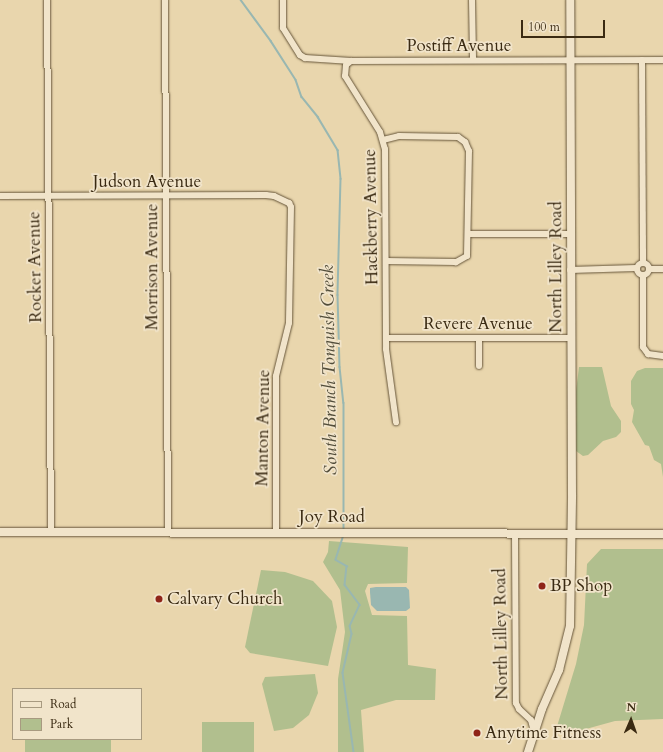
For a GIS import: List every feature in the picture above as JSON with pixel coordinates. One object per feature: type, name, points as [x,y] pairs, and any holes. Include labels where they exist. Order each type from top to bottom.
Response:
[{"type":"street","name":"Rocker Avenue","points":[[47,0],[51,533]]},
{"type":"street","name":"Morrison Avenue","points":[[165,0],[168,533]]},
{"type":"street","name":"Postiff Avenue","points":[[283,0],[283,28],[300,55],[351,61],[663,60]]},
{"type":"street","points":[[472,0],[473,60]]},
{"type":"street","name":"North Lilley Road","points":[[534,733],[559,670],[568,637],[572,534],[570,0]]},
{"type":"street","points":[[642,60],[643,262],[649,269]]},
{"type":"street","name":"Hackberry Avenue","points":[[351,61],[346,65],[345,76],[383,140],[386,338],[396,422]]},
{"type":"street","points":[[383,140],[399,136],[458,137],[465,142],[469,151],[469,252],[461,261],[386,261]]},
{"type":"street","name":"Judson Avenue","points":[[0,196],[274,196],[283,199],[291,207]]},
{"type":"street","name":"Manton Avenue","points":[[276,532],[276,376],[289,323],[291,207]]},
{"type":"street","points":[[469,234],[570,234]]},
{"type":"street","points":[[570,270],[636,268],[643,262]]},
{"type":"street","points":[[636,268],[639,274],[643,275]]},
{"type":"street","points":[[663,269],[649,269],[643,275],[643,347],[648,354],[663,356]]},
{"type":"street","name":"Revere Avenue","points":[[386,338],[571,338]]},
{"type":"street","points":[[479,339],[479,366]]},
{"type":"street","name":"Joy Road","points":[[0,532],[663,534]]},
{"type":"street","name":"North Lilley Road","points":[[515,533],[516,702],[519,709],[531,720],[534,733]]},
{"type":"street","points":[[528,752],[534,733]]},
{"type":"green space","points":[[579,367],[602,367],[611,406],[621,421],[621,432],[616,437],[603,441],[588,455],[583,456],[576,451],[576,391]]},
{"type":"green space","points":[[645,368],[663,368],[663,477],[661,464],[654,460],[649,446],[645,445],[632,422],[634,410],[631,404],[631,381],[637,371]]},
{"type":"green space","points":[[329,541],[408,547],[407,583],[368,584],[365,591],[372,615],[407,616],[408,665],[436,669],[435,700],[396,700],[361,710],[364,752],[338,752],[338,679],[345,632],[340,590],[323,562],[328,552]]},
{"type":"green space","points":[[601,549],[663,549],[663,719],[615,721],[575,732],[555,733],[576,664],[584,625],[587,564]]},
{"type":"green space","points":[[261,570],[285,572],[313,581],[332,601],[337,627],[328,666],[250,653],[245,647]]},
{"type":"green space","points":[[315,674],[318,693],[309,715],[293,728],[274,731],[262,684],[265,677]]},
{"type":"green space","points":[[202,722],[254,722],[254,752],[202,752]]},
{"type":"green space","points":[[25,740],[111,740],[111,752],[25,752]]},
{"type":"water","points":[[406,587],[409,590],[410,608],[406,611],[377,611],[371,605],[370,592],[370,588]]},
{"type":"waterway","name":"South Branch Tonquish Creek","points":[[241,0],[271,41],[296,80],[302,97],[318,117],[338,150],[341,179],[338,295],[340,367],[344,403],[344,530]]},
{"type":"waterway","name":"South Branch Tonquish Creek","points":[[344,535],[336,560],[347,566],[345,585],[360,605],[350,626],[352,634],[343,673],[354,752]]},
{"type":"place","name":"BP Shop","points":[[542,586]]},
{"type":"place","name":"Calvary Church","points":[[159,599]]},
{"type":"place","name":"Anytime Fitness","points":[[477,733]]}]
